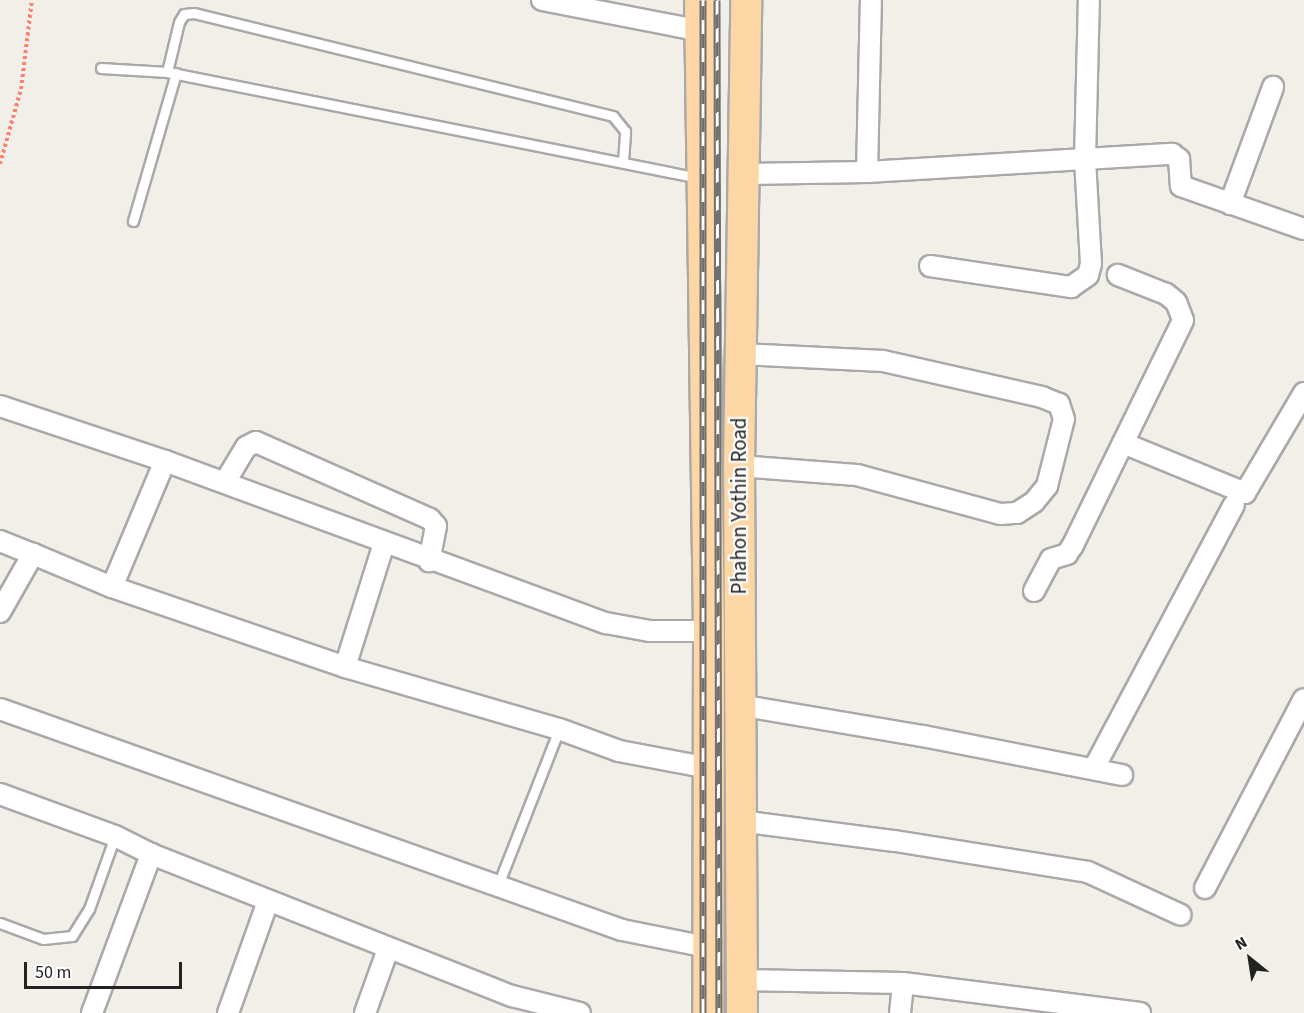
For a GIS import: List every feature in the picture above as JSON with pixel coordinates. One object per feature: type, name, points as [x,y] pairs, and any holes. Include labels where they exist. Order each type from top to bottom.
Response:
[{"type":"main road","name":"Phahon Yothin Road","points":[[700,0],[709,632],[708,1013]]},
{"type":"main road","name":"Phahon Yothin Road","points":[[742,1013],[739,462],[746,0]]},
{"type":"main road","points":[[704,175],[724,183],[745,174]]},
{"type":"main road","points":[[707,463],[739,462]]},
{"type":"street","points":[[542,0],[701,32]]},
{"type":"street","points":[[867,172],[871,0]]},
{"type":"street","points":[[930,266],[1071,287],[1083,281],[1091,264],[1084,159],[1089,0]]},
{"type":"street","points":[[1230,204],[1273,87]]},
{"type":"street","points":[[745,174],[867,172],[1172,154],[1179,159],[1181,186],[1304,229]]},
{"type":"street","points":[[1034,591],[1051,560],[1067,554],[1073,545],[1183,320],[1176,302],[1166,294],[1118,275]]},
{"type":"street","points":[[739,462],[857,475],[1001,514],[1017,513],[1034,502],[1047,486],[1064,420],[1059,404],[1042,397],[883,361],[741,354]]},
{"type":"street","points":[[1123,442],[1245,493],[1304,393]]},
{"type":"street","points":[[0,406],[225,482],[429,561],[606,623],[650,631],[709,632]]},
{"type":"street","points":[[225,482],[246,447],[256,442],[430,519],[436,526],[429,561]]},
{"type":"street","points":[[112,587],[165,461]]},
{"type":"street","points":[[1094,768],[1233,506]]},
{"type":"street","points":[[0,541],[112,587],[345,667],[559,729],[619,751],[709,768]]},
{"type":"street","points":[[345,667],[384,543]]},
{"type":"street","points":[[0,612],[33,554]]},
{"type":"street","points":[[1205,888],[1304,699]]},
{"type":"street","points":[[739,705],[1094,768],[1122,775]]},
{"type":"street","points":[[0,709],[622,930],[707,947]]},
{"type":"street","points":[[0,794],[115,836],[151,854],[388,949],[509,1005],[580,1013]]},
{"type":"street","points":[[740,820],[895,841],[1088,872],[1181,915]]},
{"type":"street","points":[[92,1013],[151,854]]},
{"type":"street","points":[[228,1013],[267,901]]},
{"type":"street","points":[[365,1013],[388,949]]},
{"type":"street","points":[[741,980],[903,983],[1068,1009],[1140,1013]]},
{"type":"street","points":[[900,1013],[903,983]]},
{"type":"lane","points":[[133,221],[172,73],[179,22],[189,12],[613,116],[625,131],[623,162]]},
{"type":"lane","points":[[101,68],[172,73],[623,162],[704,175]]},
{"type":"lane","points":[[498,885],[559,729]]},
{"type":"lane","points":[[0,923],[43,939],[72,936],[89,909],[115,836]]},
{"type":"path","points":[[0,164],[21,89],[32,0]]},
{"type":"railway","points":[[703,0],[703,1013]]},
{"type":"railway","points":[[717,0],[719,1013]]}]
